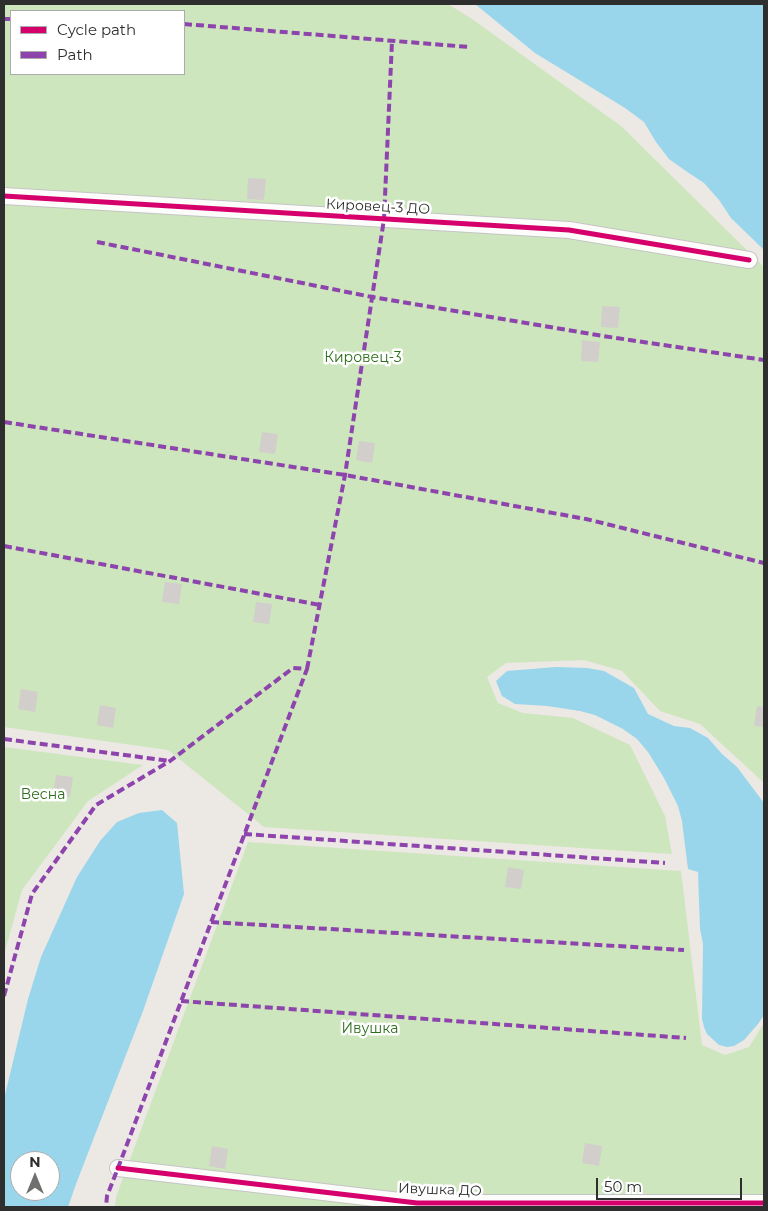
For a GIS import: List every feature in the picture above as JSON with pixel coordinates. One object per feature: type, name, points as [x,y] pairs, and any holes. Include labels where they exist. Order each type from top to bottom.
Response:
[{"type":"street","name":"Кировец-3 ДО","points":[[4,196],[569,230],[749,260]]},
{"type":"street","name":"Ивушка ДО","points":[[118,1168],[417,1203],[764,1203]]},
{"type":"green space","name":"Кировец-3","points":[[4,4],[448,4],[472,19],[621,126],[764,267],[764,781],[700,724],[660,711],[622,671],[584,660],[506,663],[487,677],[498,703],[523,713],[573,718],[630,745],[665,816],[672,854],[264,827],[168,750],[4,727]]},
{"type":"green space","name":"Весна","points":[[4,747],[143,765],[88,801],[22,890],[4,955]]},
{"type":"green space","name":"Ивушка","points":[[248,842],[681,871],[702,1045],[725,1055],[749,1047],[764,1023],[764,1207],[115,1207],[116,1197]]},
{"type":"water","points":[[475,4],[764,4],[764,250],[731,218],[704,183],[669,159],[644,122],[625,108],[535,53]]},
{"type":"water","points":[[556,667],[587,668],[604,671],[634,688],[648,714],[674,726],[690,728],[708,738],[737,767],[764,803],[764,1015],[744,1040],[734,1046],[719,1045],[707,1034],[704,1027],[702,1019],[703,944],[700,929],[698,872],[688,869],[682,821],[678,806],[648,752],[637,739],[623,729],[595,715],[547,706],[515,704],[502,696],[496,681],[507,671]]},
{"type":"water","points":[[162,810],[177,823],[184,894],[143,1011],[68,1207],[4,1207],[4,1099],[28,999],[41,957],[77,877],[100,841],[117,822],[139,813]]},
{"type":"building","points":[[248,178],[266,179],[264,200],[247,199]]},
{"type":"building","points":[[602,306],[620,307],[618,328],[601,327]]},
{"type":"building","points":[[582,340],[600,342],[598,362],[581,361]]},
{"type":"building","points":[[262,432],[278,434],[275,454],[259,452]]},
{"type":"building","points":[[359,441],[375,443],[372,463],[356,460]]},
{"type":"building","points":[[165,582],[182,584],[179,604],[162,602]]},
{"type":"building","points":[[256,602],[272,604],[269,624],[253,622]]},
{"type":"building","points":[[21,689],[38,692],[35,712],[18,709]]},
{"type":"building","points":[[100,705],[116,708],[113,728],[97,725]]},
{"type":"building","points":[[757,706],[764,707],[764,727],[754,726]]},
{"type":"building","points":[[56,775],[73,777],[70,797],[53,795]]},
{"type":"building","points":[[508,867],[524,870],[521,889],[505,887]]},
{"type":"building","points":[[585,1143],[602,1146],[599,1166],[582,1163]]},
{"type":"building","points":[[212,1146],[228,1149],[225,1169],[209,1166]]},
{"type":"marked path","points":[[4,19],[10,19]]},
{"type":"marked path","points":[[185,24],[469,47]]},
{"type":"marked path","points":[[307,669],[345,475],[384,219],[392,41]]},
{"type":"marked path","points":[[97,242],[372,297],[603,336],[764,360]]},
{"type":"marked path","points":[[4,422],[345,475],[586,519],[764,563]]},
{"type":"marked path","points":[[4,546],[320,605]]},
{"type":"marked path","points":[[4,996],[32,894],[96,805],[170,761],[293,668],[307,669],[107,1196],[106,1207]]},
{"type":"marked path","points":[[4,739],[170,761]]},
{"type":"marked path","points":[[244,834],[665,863]]},
{"type":"marked path","points":[[211,922],[684,950]]},
{"type":"marked path","points":[[181,1001],[686,1038]]},
{"type":"cycle path","points":[[4,196],[569,230],[749,260]]},
{"type":"cycle path","points":[[118,1168],[417,1203],[764,1203]]}]
